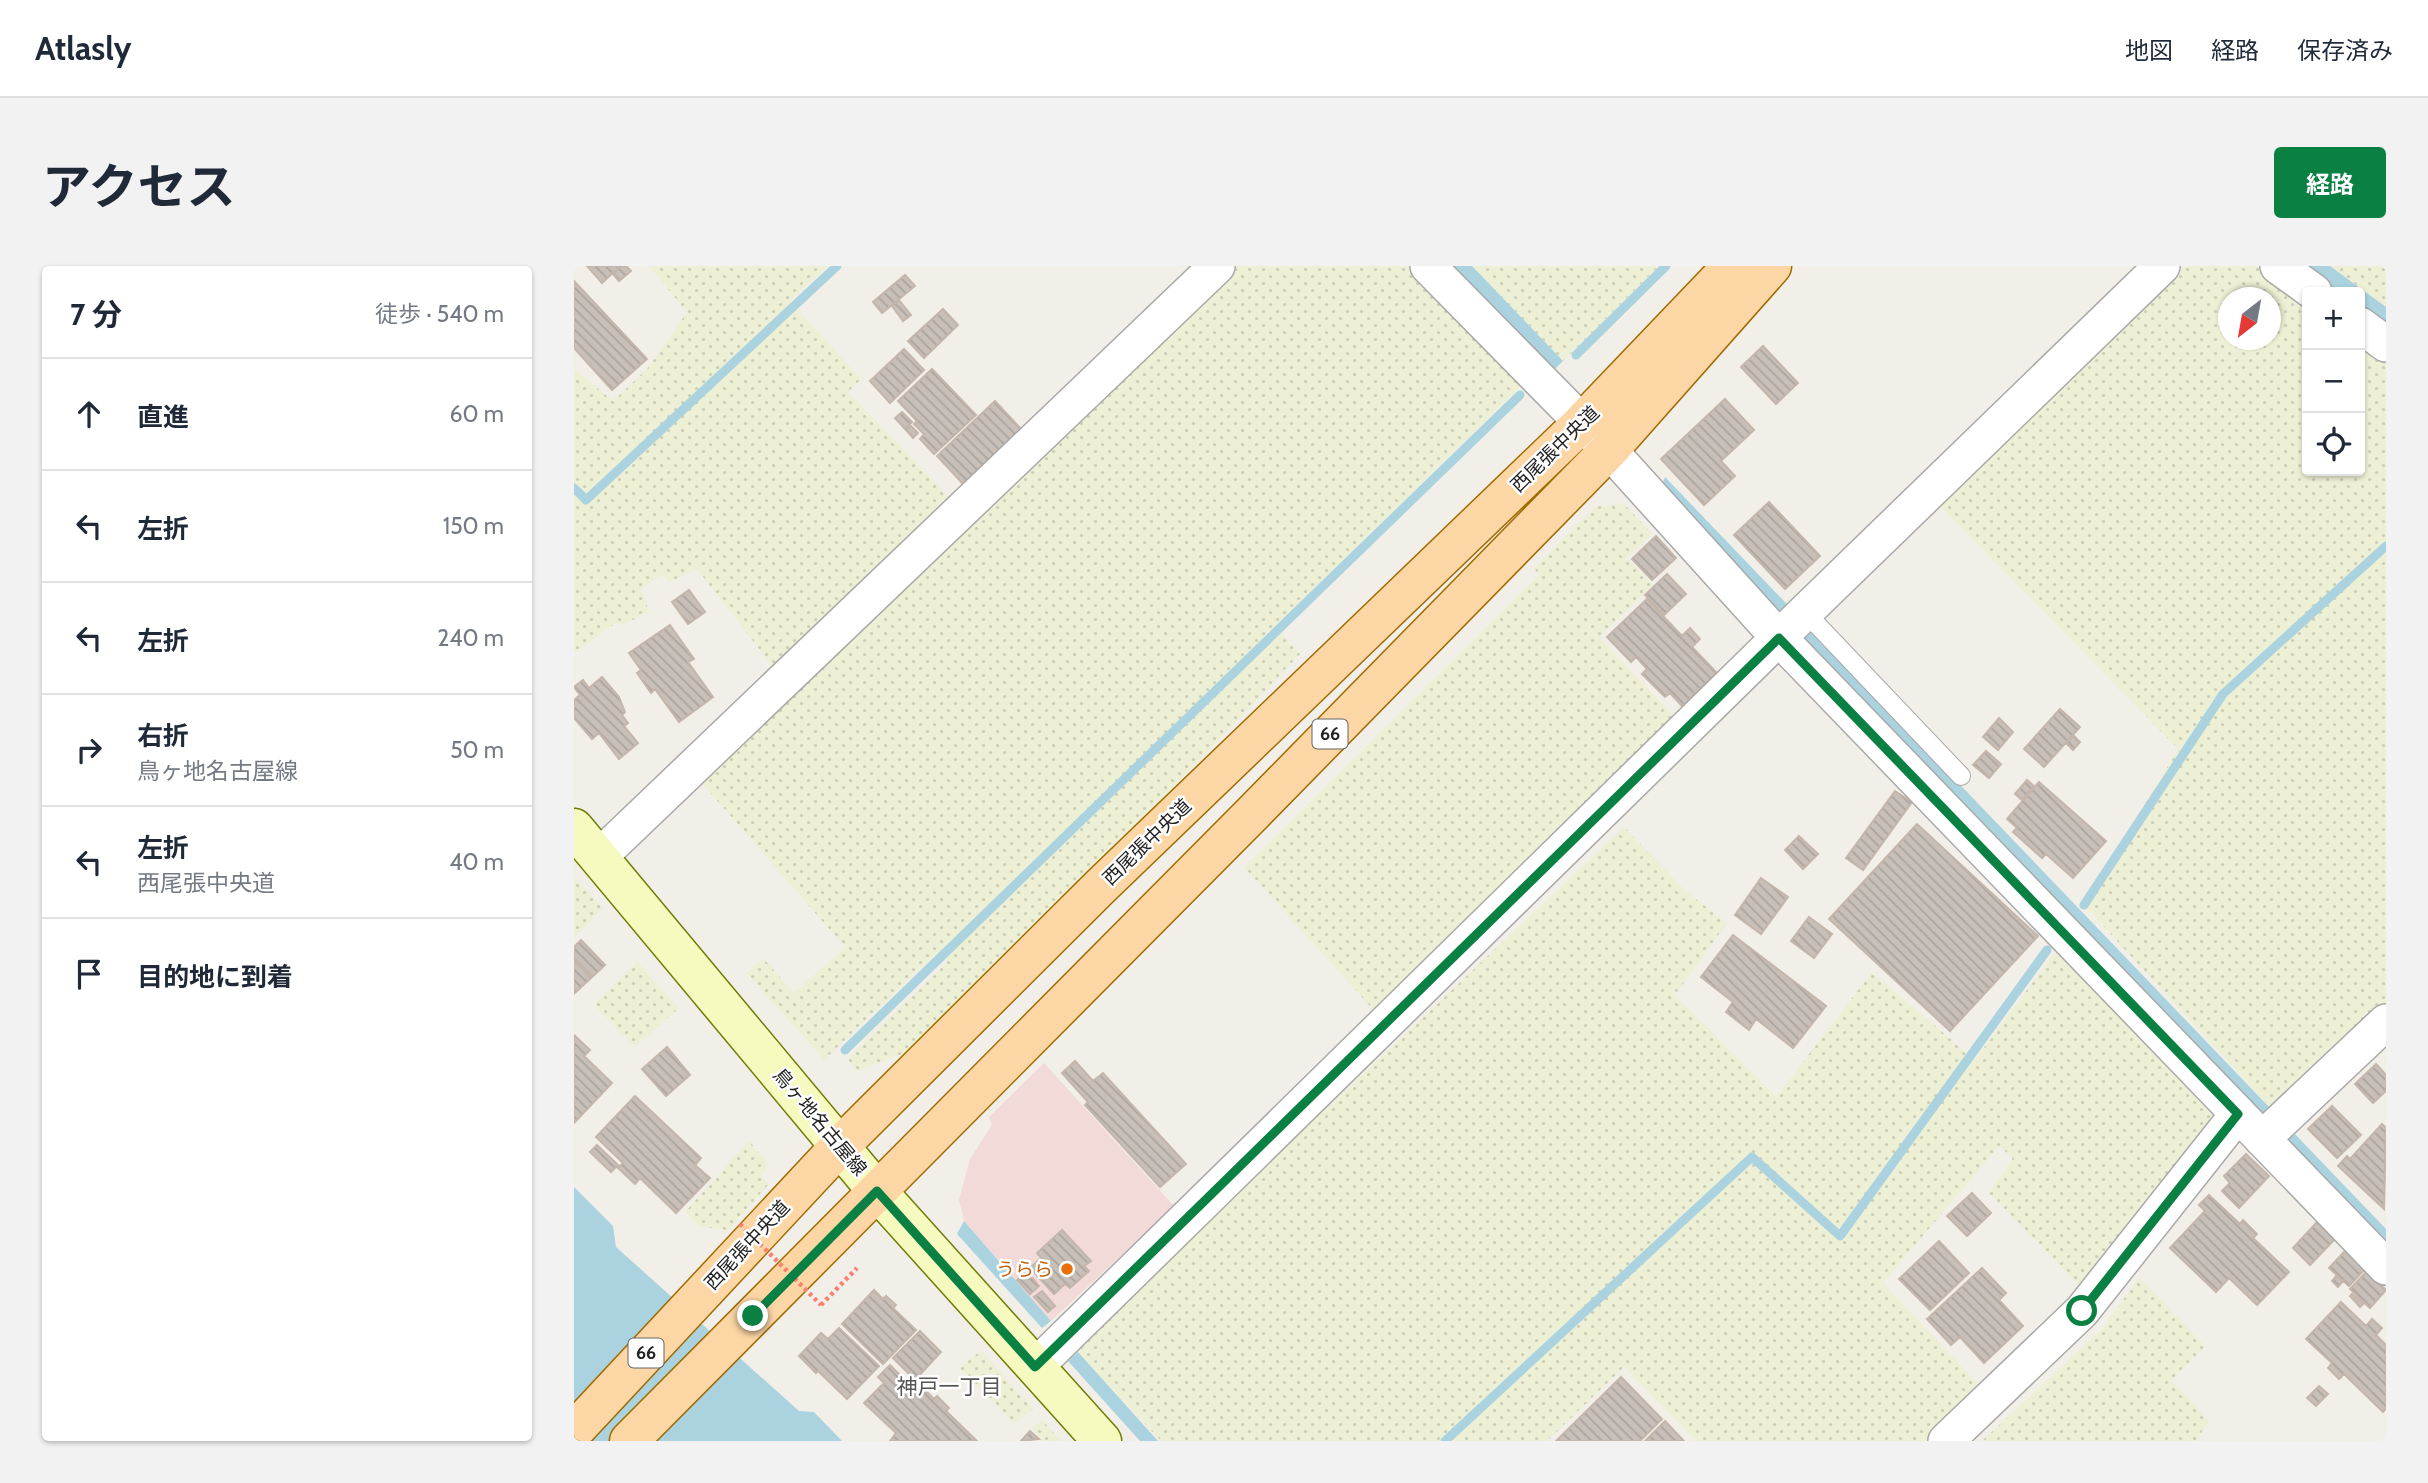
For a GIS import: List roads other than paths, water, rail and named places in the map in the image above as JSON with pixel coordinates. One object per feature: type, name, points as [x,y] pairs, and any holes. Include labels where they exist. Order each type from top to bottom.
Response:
[{"type":"main road","name":"西尾張中央道","points":[[574,1431],[840,1146],[1101,886],[1581,424],[1732,266]]},
{"type":"main road","name":"西尾張中央道","points":[[629,1441],[1609,450],[1772,266]]},
{"type":"main road","name":"鳥ヶ地名古屋線","points":[[574,828],[877,1191],[1102,1441]]},
{"type":"street","points":[[599,857],[1217,266]]},
{"type":"street","points":[[1428,266],[1581,424],[1793,624],[2238,1114],[2274,1129],[2386,1267]]},
{"type":"street","points":[[1035,1367],[2162,266]]},
{"type":"street","points":[[2278,266],[2307,287]]},
{"type":"street","points":[[2365,329],[2386,344]]},
{"type":"street","points":[[2274,1129],[2386,1022]]},
{"type":"street","points":[[1946,1441],[2082,1311],[2238,1114]]},
{"type":"lane","points":[[1793,624],[1961,776]]},
{"type":"water","points":[[1450,266],[1472,266],[1563,361],[1552,372]]},
{"type":"water","points":[[2292,266],[2330,266],[2359,287],[2322,287]]},
{"type":"water","points":[[2365,292],[2386,307],[2386,333],[2365,318]]},
{"type":"water","points":[[1665,477],[2386,1229],[2386,1246],[1660,489]]},
{"type":"water","points":[[574,1187],[613,1226],[616,1247],[799,1411],[814,1412],[842,1441],[574,1441]]},
{"type":"water","points":[[964,1221],[1051,1321],[1042,1328],[957,1234]]},
{"type":"water","points":[[1078,1352],[1158,1441],[1140,1441],[1068,1361]]},
{"type":"waterway","points":[[574,488],[586,500],[837,266]]},
{"type":"waterway","points":[[1576,355],[1666,266]]},
{"type":"waterway","points":[[845,1050],[1520,395]]},
{"type":"waterway","points":[[2084,905],[2223,694],[2386,546]]},
{"type":"waterway","points":[[1445,1441],[1752,1157],[1840,1236],[2047,950]]},
{"type":"place","name":"うらら","points":[[1067,1269]]},
{"type":"district","name":"神戸一丁目","points":[[949,1386]]}]
